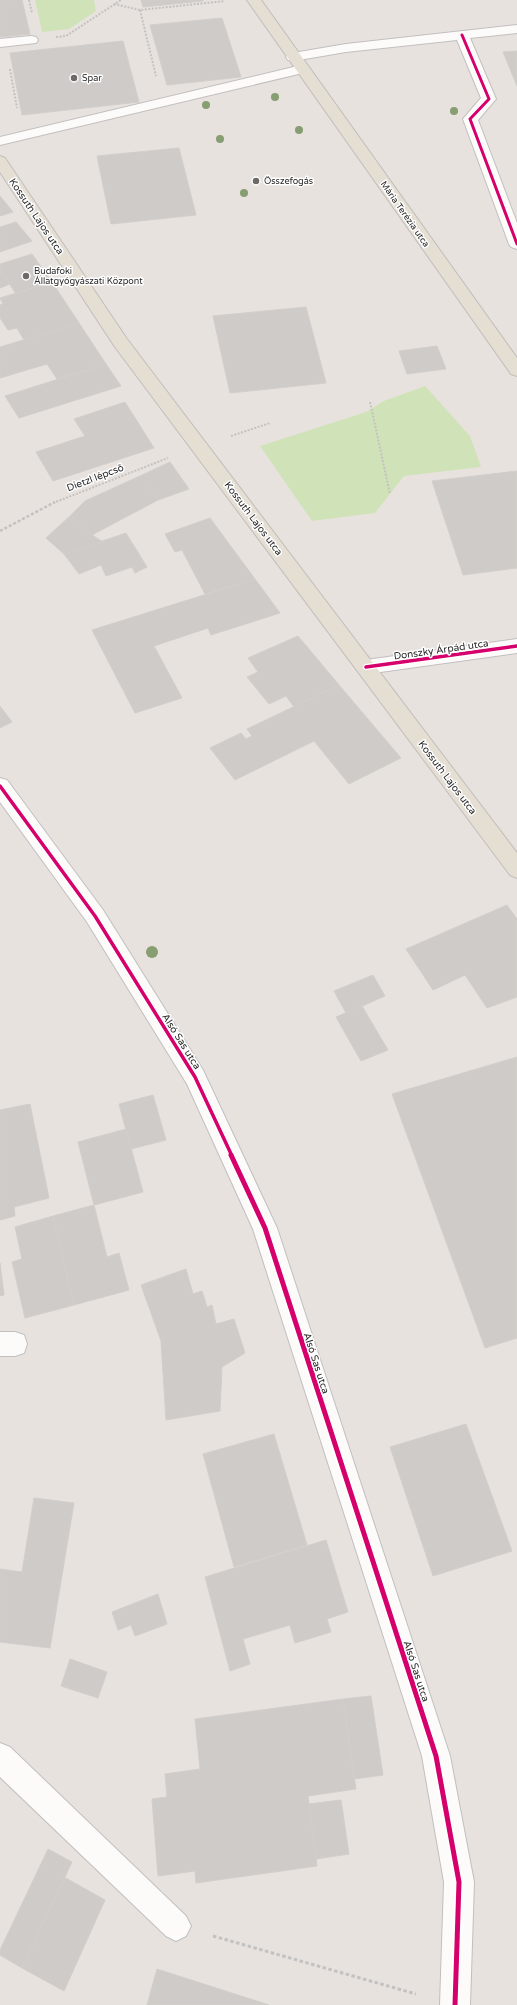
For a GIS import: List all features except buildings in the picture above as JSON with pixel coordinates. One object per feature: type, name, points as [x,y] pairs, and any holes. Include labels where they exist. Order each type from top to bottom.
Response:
[{"type":"main road","name":"Mária Terézia utca","points":[[254,0],[517,370]]},
{"type":"main road","name":"Kossuth Lajos utca","points":[[0,161],[121,343],[517,869]]},
{"type":"street","points":[[0,140],[163,102],[346,48],[517,29]]},
{"type":"street","points":[[462,35],[489,99],[470,119],[517,244]]},
{"type":"street","points":[[0,43],[31,40]]},
{"type":"street","name":"Donszky Árpád utca","points":[[366,668],[517,646]]},
{"type":"street","name":"Alsó Sas utca","points":[[0,786],[95,916],[195,1077],[265,1228],[436,1756],[459,1882],[455,2005]]},
{"type":"street","points":[[0,1757],[176,1926]]},
{"type":"path","points":[[31,40],[66,36],[121,0]]},
{"type":"path","points":[[114,4],[140,10],[230,1]]},
{"type":"path","points":[[140,10],[163,102]]},
{"type":"path","points":[[370,402],[390,494]]},
{"type":"path","points":[[176,1926],[423,1996]]},
{"type":"green space","points":[[35,0],[94,0],[96,11],[69,29],[42,32]]},
{"type":"green space","points":[[425,386],[470,436],[481,467],[404,476],[375,513],[312,521],[260,446],[366,412],[384,401]]},
{"type":"cycle path","points":[[462,35],[489,99],[470,119],[517,244]]},
{"type":"cycle path","points":[[366,667],[517,646]]},
{"type":"cycle path","points":[[0,786],[95,916],[195,1077],[265,1228],[436,1756],[459,1882],[455,2005]]},
{"type":"place","name":"Spar","points":[[74,78]]},
{"type":"place","name":"Összefogás","points":[[256,181]]},
{"type":"place","name":"Budafoki Állatgyógyászati Központ","points":[[26,276]]}]
